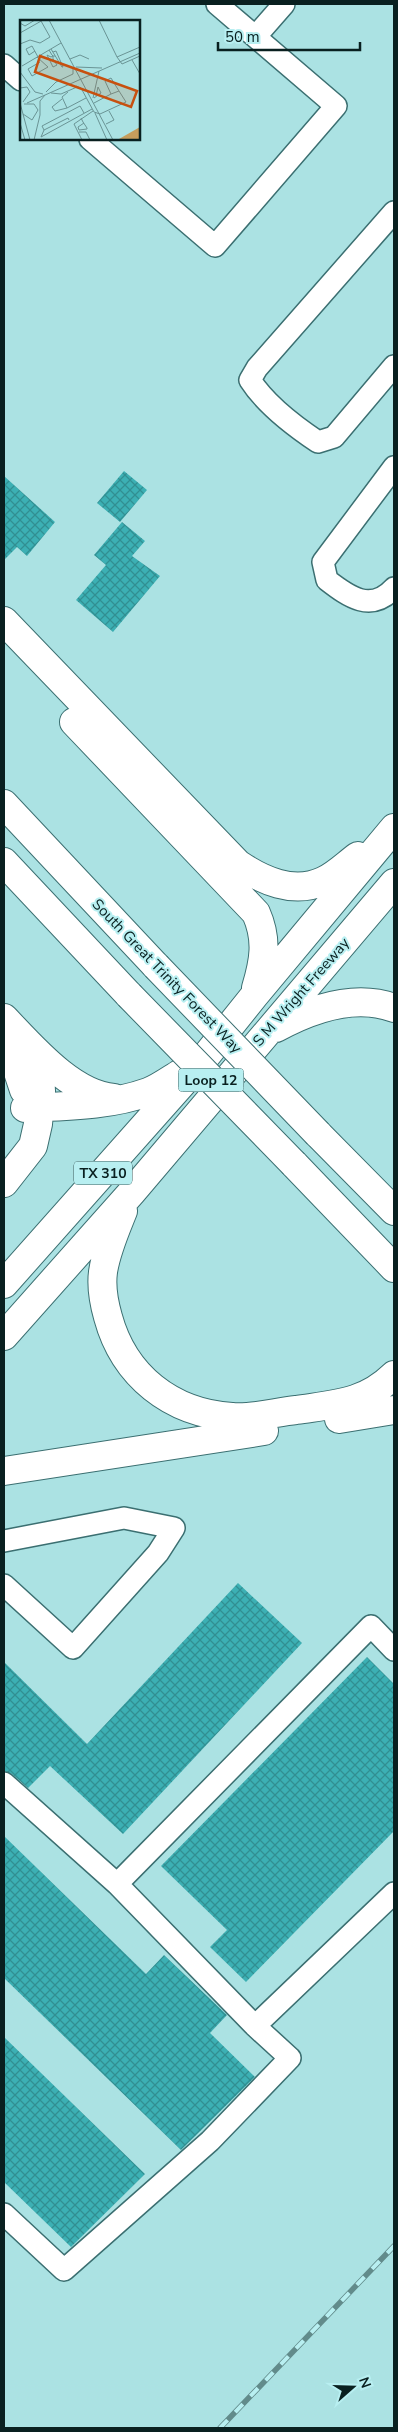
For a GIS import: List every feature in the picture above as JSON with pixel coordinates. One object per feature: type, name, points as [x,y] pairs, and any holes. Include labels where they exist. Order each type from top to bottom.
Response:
[{"type":"main road","points":[[4,622],[238,864],[257,877],[278,885],[305,886],[323,881],[391,832]]},
{"type":"main road","points":[[4,649],[256,913],[263,927],[264,958],[254,996]]},
{"type":"main road","name":"South Great Trinity Forest Way","points":[[4,804],[156,966],[394,1212]]},
{"type":"main road","name":"S M Wright Freeway","points":[[202,1061],[391,832]]},
{"type":"main road","name":"Loop 12","points":[[4,862],[129,995],[394,1268]]},
{"type":"main road","name":"S M Wright Freeway","points":[[132,1192],[265,1033],[394,884]]},
{"type":"main road","points":[[265,1033],[300,1015],[346,1003],[368,1003],[394,1008]]},
{"type":"main road","points":[[4,1018],[15,1043],[21,1076],[33,1108],[33,1146],[4,1183]]},
{"type":"main road","points":[[15,1043],[88,1091],[110,1098],[125,1098]]},
{"type":"main road","points":[[33,1108],[125,1098],[150,1091],[202,1061]]},
{"type":"main road","name":"TX 310","points":[[4,1284],[202,1061]]},
{"type":"main road","points":[[4,1158],[33,1108]]},
{"type":"main road","points":[[132,1192],[111,1240],[103,1273],[104,1303],[111,1329],[123,1357],[140,1377],[164,1397],[182,1406],[208,1414],[234,1418],[346,1403],[366,1396],[394,1375]]},
{"type":"main road","name":"TX 310","points":[[4,1336],[132,1192]]},
{"type":"main road","points":[[4,1471],[394,1410]]},
{"type":"lane","points":[[91,140],[215,246],[336,106],[218,4]]},
{"type":"lane","points":[[256,36],[284,4]]},
{"type":"lane","points":[[4,65],[20,79]]},
{"type":"lane","points":[[394,212],[257,368],[250,380],[256,390],[299,429],[318,442],[334,437],[394,366]]},
{"type":"lane","points":[[394,467],[324,562],[327,580],[345,594],[365,602],[386,598],[394,588]]},
{"type":"lane","points":[[4,1542],[124,1518],[174,1528],[158,1553],[73,1648],[4,1585]]},
{"type":"lane","points":[[117,1884],[372,1626],[394,1650]]},
{"type":"lane","points":[[4,1782],[117,1884],[255,2026],[290,2058],[210,2141],[64,2270],[4,2214]]},
{"type":"lane","points":[[255,2026],[394,1893]]},
{"type":"building","points":[[124,471],[147,490],[120,522],[97,503]]},
{"type":"building","points":[[4,476],[55,522],[27,556],[17,547],[4,560]]},
{"type":"building","points":[[122,522],[145,541],[132,556],[160,576],[113,632],[76,600],[106,565],[94,555]]},
{"type":"building","points":[[238,1583],[302,1643],[123,1834],[50,1766],[28,1788],[12,1774],[4,1771],[4,1662],[87,1744]]},
{"type":"building","points":[[367,1657],[394,1684],[394,1831],[246,1982],[210,1947],[227,1930],[161,1866]]},
{"type":"building","points":[[4,1836],[146,1974],[164,1955],[227,2015],[210,2033],[255,2077],[181,2150],[4,1978]]},
{"type":"building","points":[[4,2037],[145,2174],[71,2247],[4,2182]]},
{"type":"railway","points":[[220,2428],[394,2246]]}]
